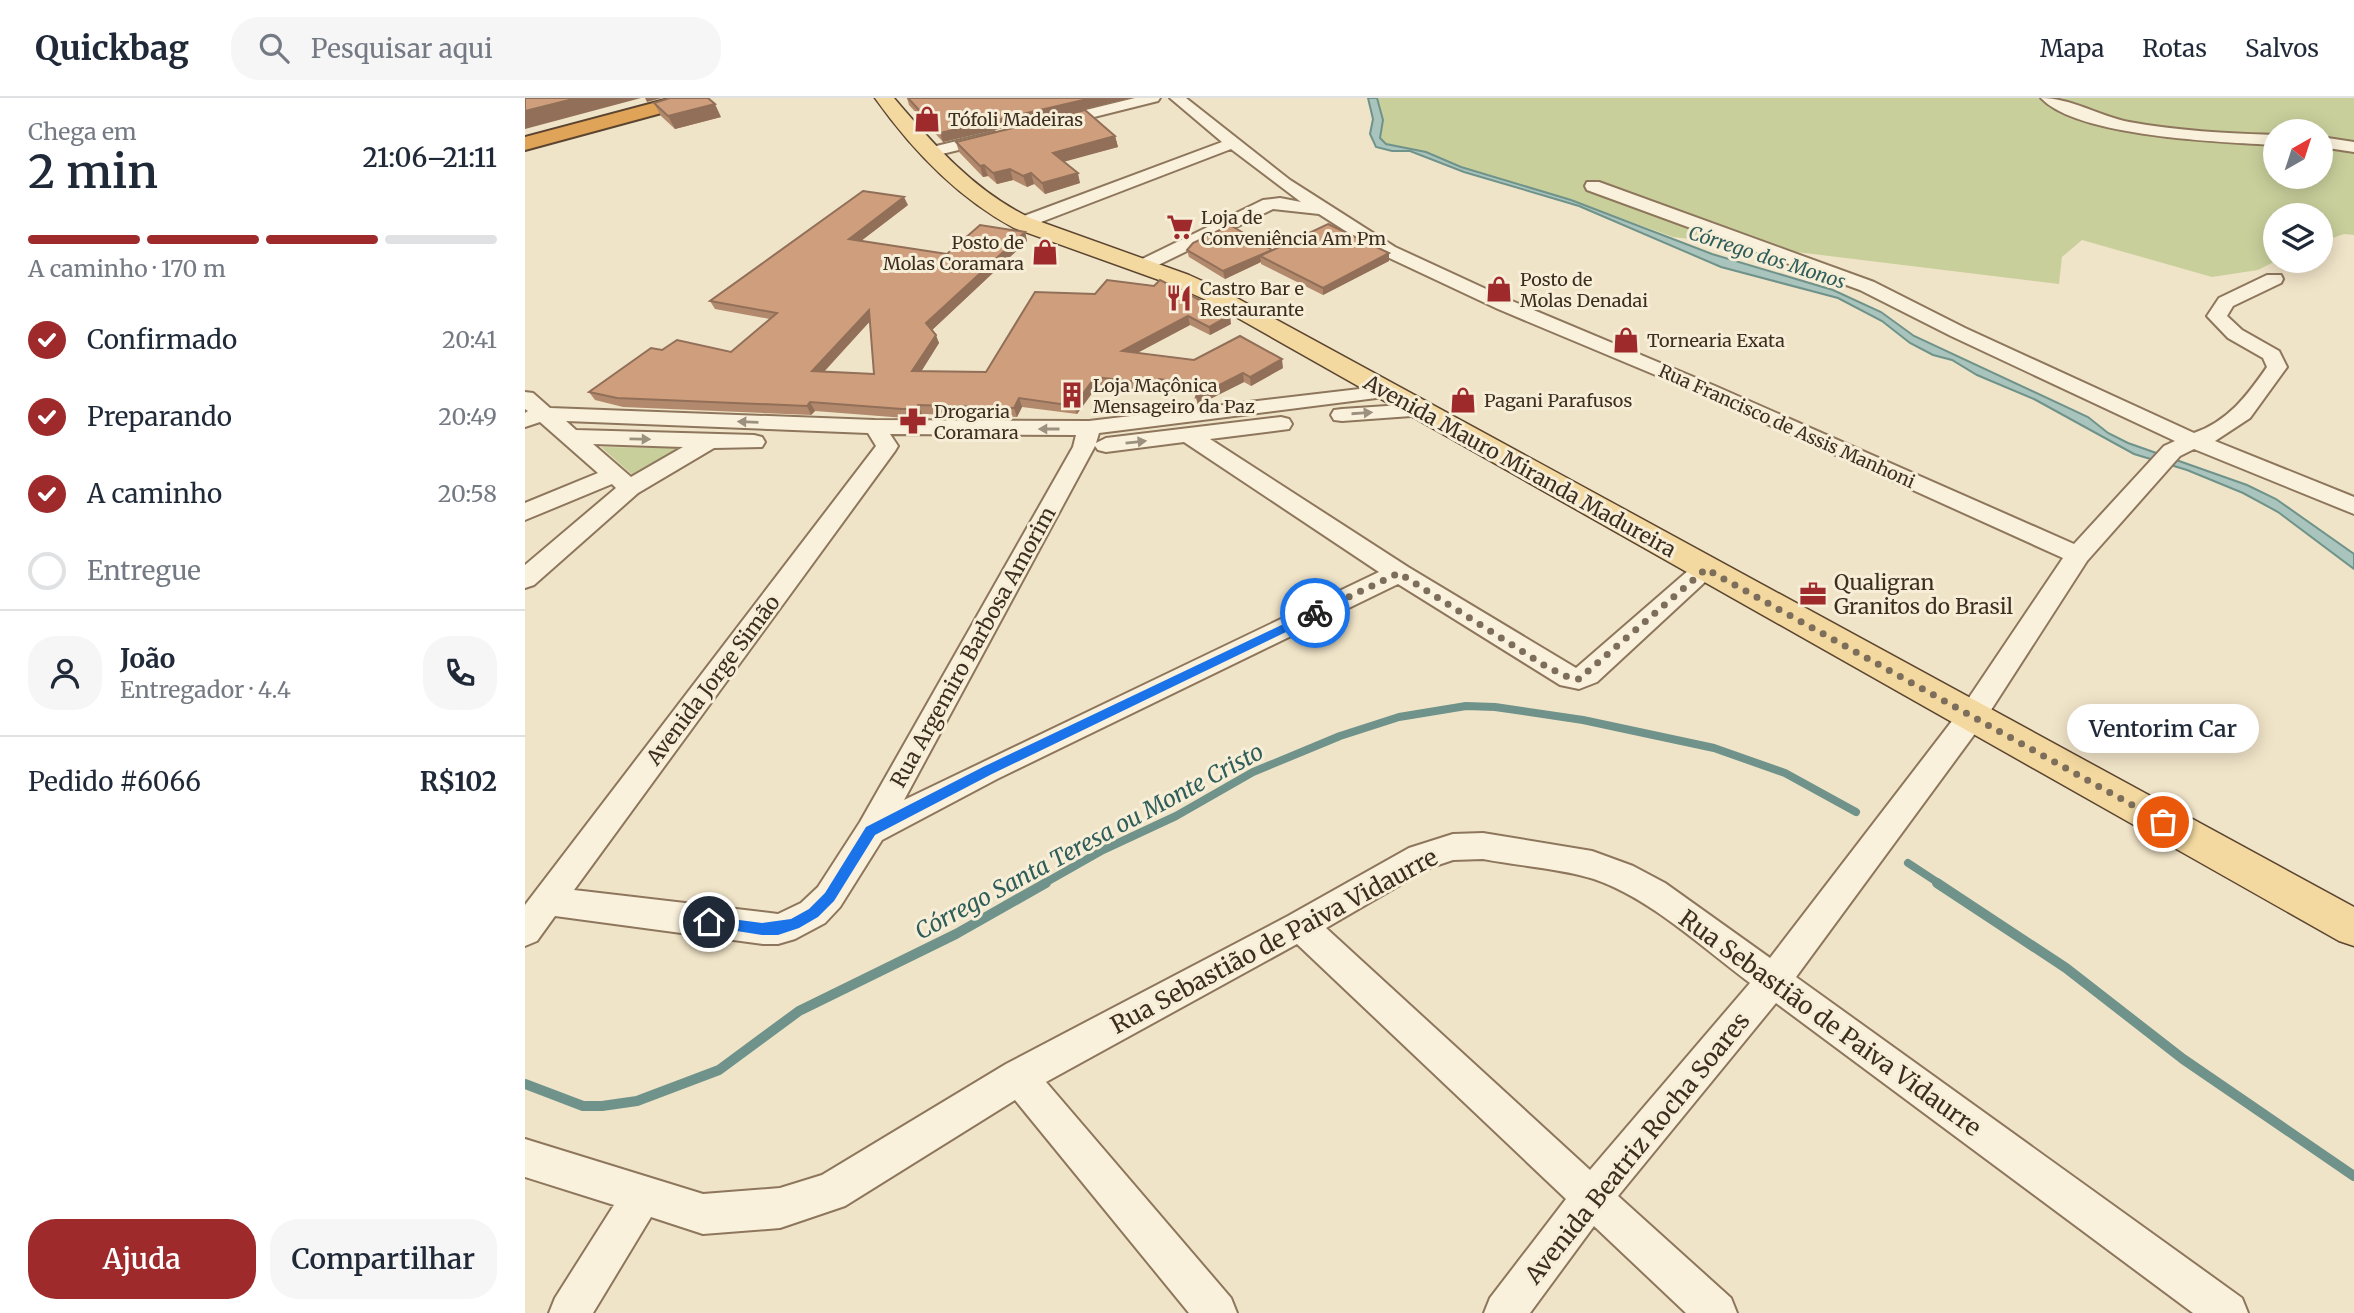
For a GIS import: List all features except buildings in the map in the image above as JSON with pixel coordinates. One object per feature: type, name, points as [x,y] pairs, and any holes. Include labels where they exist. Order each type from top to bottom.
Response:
[{"type":"highway","points":[[525,144],[695,98]]},
{"type":"main road","name":"Avenida Mauro Miranda Madureira","points":[[884,98],[930,152],[980,201],[1022,223],[1214,295],[2354,928]]},
{"type":"street","points":[[1035,127],[1153,98]]},
{"type":"street","name":"Rua Francisco de Assis Manhoni","points":[[1177,98],[1325,212],[1389,251],[1505,305],[1708,390],[2078,555]]},
{"type":"street","points":[[2048,98],[2072,111],[2130,126],[2263,139]]},
{"type":"street","points":[[930,152],[1009,133]]},
{"type":"street","points":[[1022,223],[1233,143]]},
{"type":"street","points":[[2333,144],[2354,147]]},
{"type":"street","points":[[1593,186],[1867,286],[1970,338],[2193,441],[2240,457],[2354,506]]},
{"type":"street","points":[[1142,266],[1269,204],[1280,203],[1325,212]]},
{"type":"street","points":[[2193,441],[2232,425],[2277,368],[2272,355],[2234,333],[2223,325],[2217,316],[2226,302],[2274,279]]},
{"type":"street","points":[[1086,438],[1385,392]]},
{"type":"street","points":[[530,411],[788,433],[881,437],[1086,438],[1191,437],[1342,415],[1417,410]]},
{"type":"street","points":[[530,411],[571,437],[622,481]]},
{"type":"street","points":[[571,437],[710,441],[788,433]]},
{"type":"street","name":"Avenida Jorge Simão","points":[[525,932],[550,901],[881,437]]},
{"type":"street","points":[[1191,437],[1399,573],[1547,667],[1570,678],[1579,679],[1706,569]]},
{"type":"street","name":"Rua Argemiro Barbosa Amorim","points":[[550,901],[762,929],[778,929],[795,924],[813,913],[829,897],[870,831],[1086,438]]},
{"type":"street","points":[[525,512],[622,481],[710,441]]},
{"type":"street","name":"Avenida Beatriz Rocha Soares","points":[[1505,1313],[1591,1198],[1772,982],[1972,716],[2078,555],[2164,460],[2193,441]]},
{"type":"street","points":[[525,579],[622,481]]},
{"type":"street","points":[[870,831],[987,771],[1399,573]]},
{"type":"street","name":"Rua Sebastião de Paiva Vidaurre","points":[[525,1158],[703,1214],[780,1208],[831,1192],[1019,1077],[1300,926],[1420,857],[1453,847],[1483,846],[1592,865],[1622,876],[1654,893],[2227,1313]]},
{"type":"street","points":[[1300,926],[1716,1313]]},
{"type":"street","points":[[1019,1077],[1216,1313]]},
{"type":"street","points":[[570,1313],[642,1196]]},
{"type":"green space","points":[[1377,98],[2354,98],[2354,235],[2344,234],[2333,238],[2333,203],[2263,203],[2263,268],[2258,270],[2212,277],[2082,240],[2062,257],[2059,284],[1673,237],[1571,200],[1461,167],[1426,152],[1386,144],[1380,138],[1383,120]]},
{"type":"green space","points":[[601,447],[684,448],[636,478]]},
{"type":"water","points":[[1368,98],[1377,98],[1383,120],[1380,138],[1386,144],[1426,152],[1461,167],[1571,200],[1712,254],[1833,290],[1881,312],[1914,336],[2088,417],[2108,433],[2128,443],[2247,485],[2276,499],[2354,554],[2354,569],[2278,512],[2243,493],[2187,470],[2134,454],[2034,399],[1910,343],[1882,321],[1838,298],[1721,267],[1579,206],[1464,172],[1410,151],[1392,151],[1376,147],[1370,134],[1373,119]]},
{"type":"waterway","name":"Córrego Santa Teresa ou Monte Cristo","points":[[1043,884],[1103,850],[1176,816],[1253,772],[1340,736],[1399,717],[1466,706],[1495,707],[1583,720],[1714,748],[1785,773],[1856,812]]},
{"type":"waterway","name":"Córrego Santa Teresa ou Monte Cristo","points":[[1908,863],[1940,884]]},
{"type":"waterway","name":"Córrego Santa Teresa ou Monte Cristo","points":[[525,1084],[583,1106],[602,1106],[637,1101],[719,1070],[799,1011],[956,934],[1046,883]]},
{"type":"waterway","name":"Córrego Santa Teresa ou Monte Cristo","points":[[1937,883],[2066,968],[2183,1059],[2354,1176]]},
{"type":"way so far","points":[[1315,613],[1399,573],[1547,667],[1570,678],[1579,679],[1587,675],[1706,569],[2163,822]]},
{"type":"place","name":"Tófoli Madeiras","points":[[927,119]]},
{"type":"place","name":"Loja de Conveniência Am Pm","points":[[1180,227]]},
{"type":"place","name":"Posto de Molas Coramara","points":[[1045,252]]},
{"type":"place","name":"Posto de Molas Denadai","points":[[1499,289]]},
{"type":"place","name":"Castro Bar e Restaurante","points":[[1179,298]]},
{"type":"place","name":"Tornearia Exata","points":[[1626,340]]},
{"type":"place","name":"Loja Maçônica Mensageiro da Paz","points":[[1072,395]]},
{"type":"place","name":"Pagani Parafusos","points":[[1463,400]]},
{"type":"place","name":"Drogaria Coramara","points":[[913,421]]},
{"type":"place","name":"Qualigran Granitos do Brasil","points":[[1813,594]]},
{"type":"place","name":"Ventorim Car","points":[[2163,822]]},
{"type":"route","points":[[709,922],[762,929],[778,929],[795,924],[813,913],[829,897],[870,831],[987,771],[1315,613]]},
{"type":"water label","name":"Córrego dos Monos","points":[[1767,257]]}]
